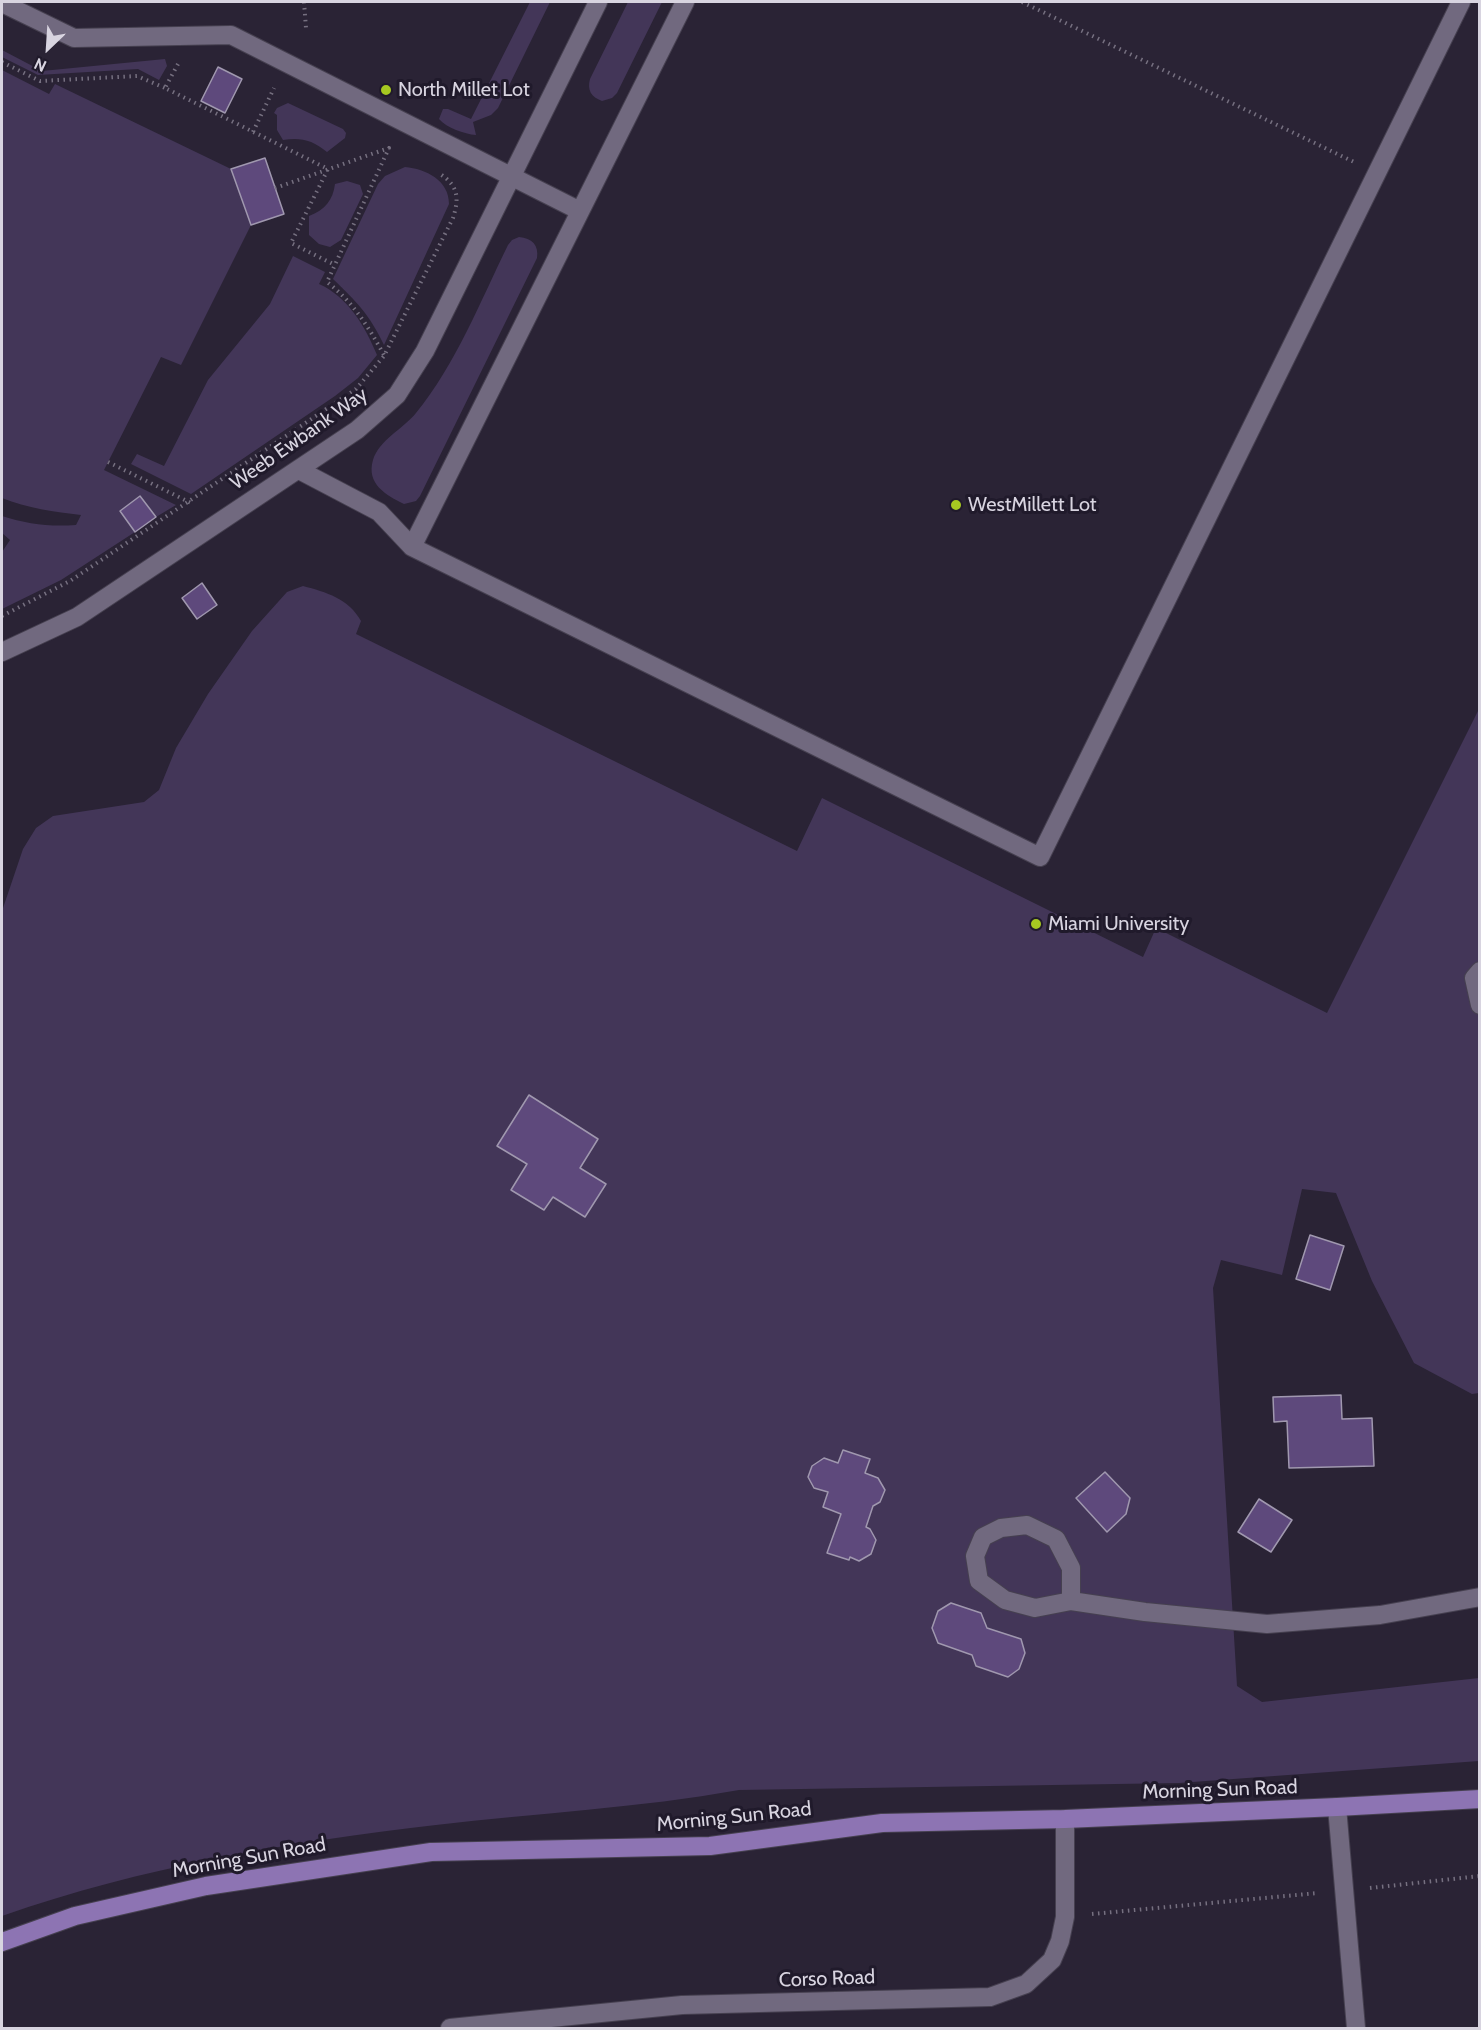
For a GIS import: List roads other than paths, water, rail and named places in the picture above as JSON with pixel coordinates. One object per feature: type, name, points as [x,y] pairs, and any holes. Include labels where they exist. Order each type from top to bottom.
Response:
[{"type":"main road","name":"Morning Sun Road","points":[[2,1942],[75,1916],[206,1886],[431,1852],[710,1846],[882,1823],[1065,1819],[1479,1799]]},
{"type":"street","name":"Weeb Ewbank Way","points":[[2,652],[77,617],[357,430],[397,395],[425,351],[598,2]]},
{"type":"street","points":[[412,547],[685,2]]},
{"type":"street","points":[[299,470],[379,512],[412,547],[1040,857],[1461,2]]},
{"type":"street","points":[[2,3],[74,38],[231,35],[580,211]]},
{"type":"street","points":[[1479,971],[1474,978],[1479,1005]]},
{"type":"street","points":[[1071,1601],[1071,1568],[1056,1539],[1027,1525],[1001,1528],[983,1538],[975,1556],[979,1581],[1005,1600],[1035,1608],[1071,1601],[1145,1612],[1267,1624],[1380,1615],[1479,1597]]},
{"type":"street","points":[[1337,1807],[1356,2028]]},
{"type":"street","name":"Corso Road","points":[[450,2028],[682,2005],[990,1997],[1026,1984],[1052,1960],[1060,1941],[1065,1917],[1065,1819]]},
{"type":"place","name":"North Millet Lot","points":[[386,90]]},
{"type":"place","name":"WestMillett Lot","points":[[956,505]]},
{"type":"place","name":"Miami University","points":[[1036,924]]}]
